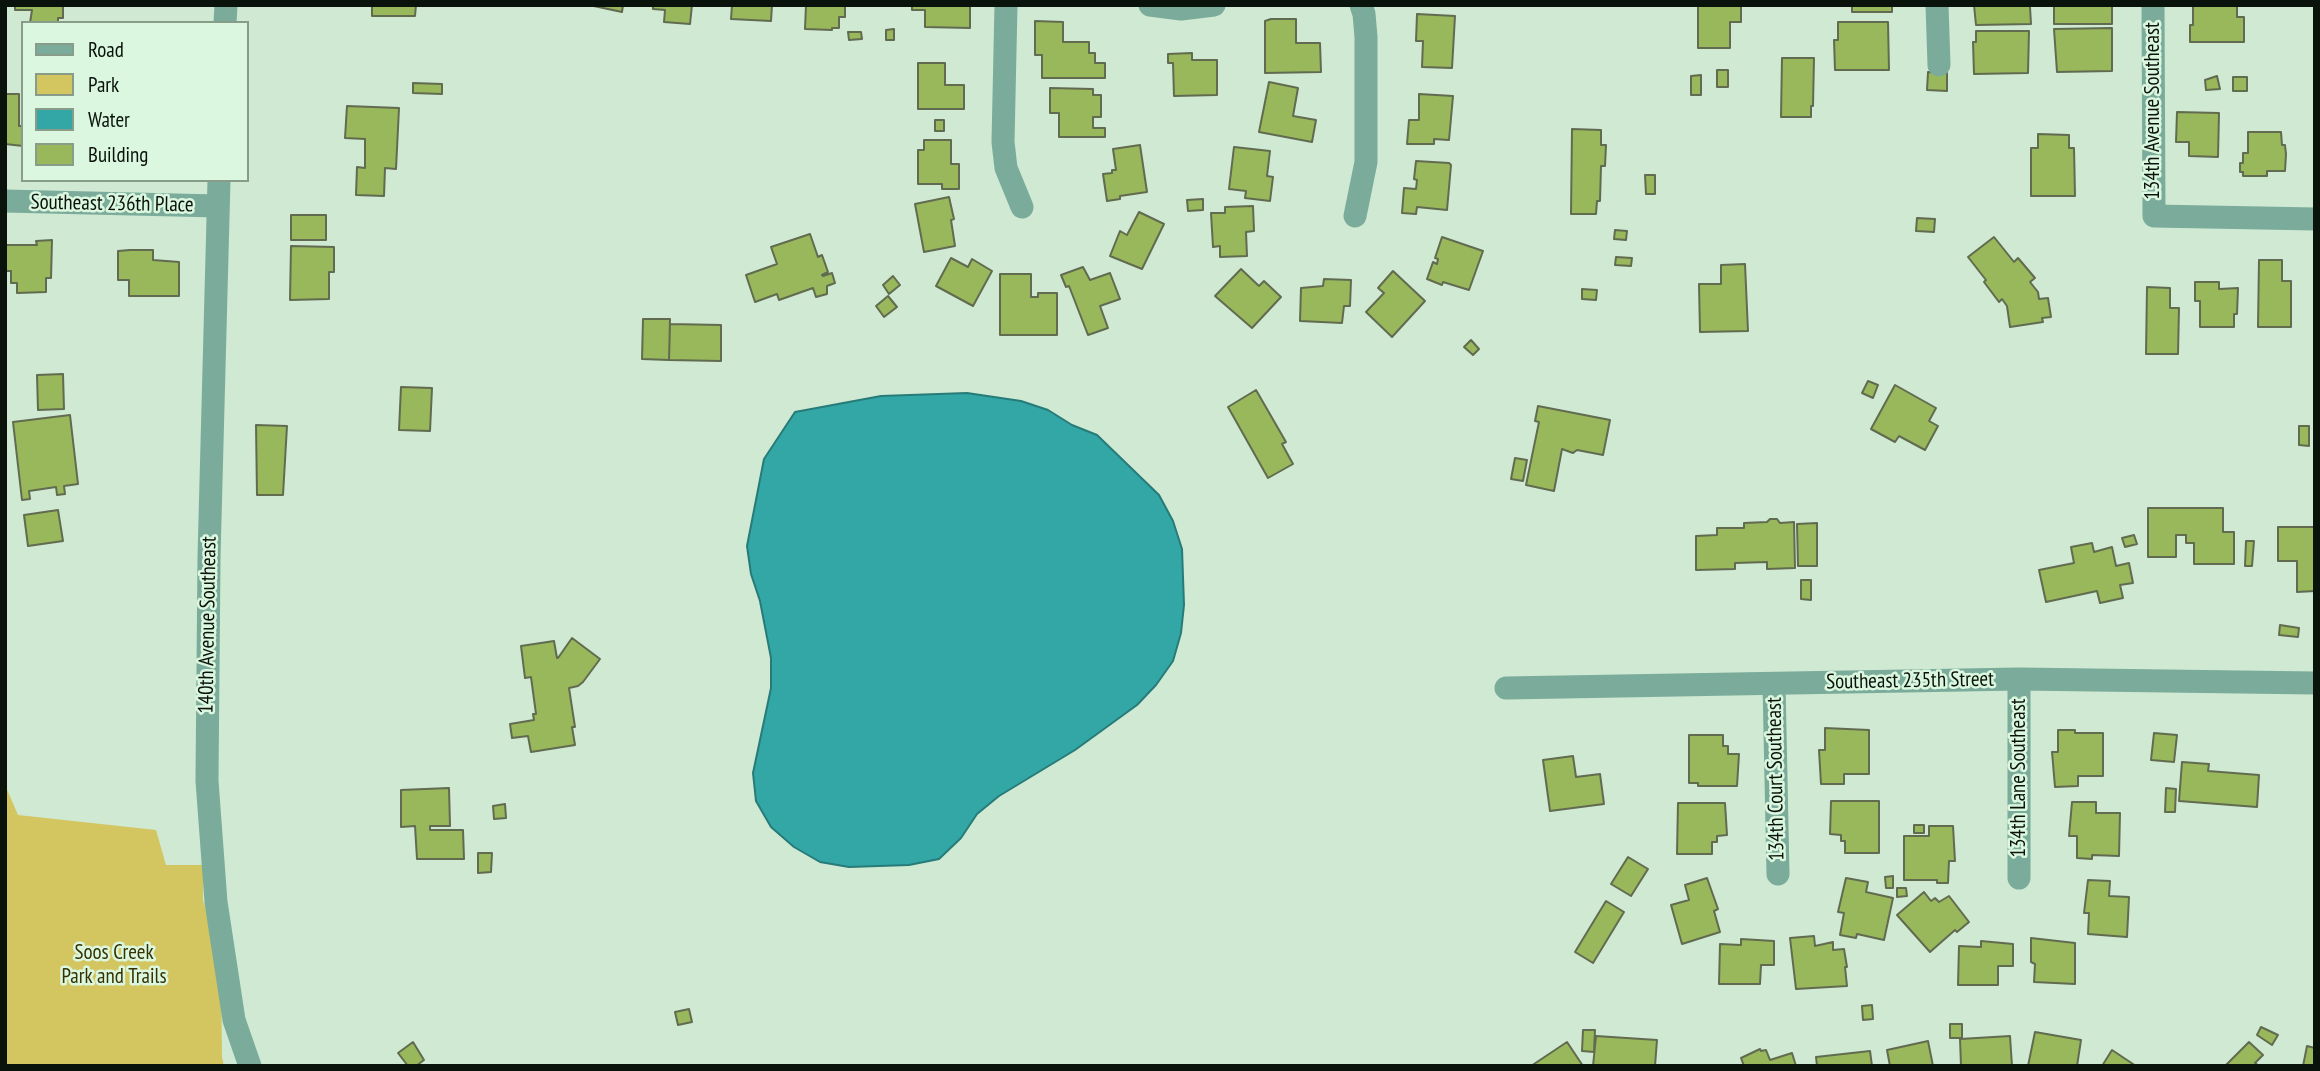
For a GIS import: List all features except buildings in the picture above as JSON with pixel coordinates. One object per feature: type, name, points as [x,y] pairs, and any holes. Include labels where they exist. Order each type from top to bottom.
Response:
[{"type":"street","points":[[1006,5],[1003,142],[1006,169],[1022,207]]},
{"type":"street","points":[[1150,5],[1181,9],[1214,5]]},
{"type":"street","points":[[1355,216],[1366,162],[1366,37],[1361,5]]},
{"type":"street","points":[[1937,5],[1938,65]]},
{"type":"street","name":"134th Avenue Southeast","points":[[2153,5],[2154,216],[2315,219]]},
{"type":"street","name":"140th Avenue Southeast","points":[[219,182],[209,557],[207,781],[216,902],[234,1020],[250,1066]]},
{"type":"street","name":"Southeast 236th Place","points":[[5,201],[218,206]]},
{"type":"street","name":"Southeast 235th Street","points":[[1506,688],[2019,679],[2315,683]]},
{"type":"street","name":"134th Lane Southeast","points":[[2019,679],[2019,878]]},
{"type":"street","name":"134th Court Southeast","points":[[1774,684],[1778,874]]},
{"type":"green space","name":"Soos Creek Park and Trails","points":[[5,785],[18,815],[156,830],[166,865],[203,865],[203,900],[221,963],[224,1066],[5,1066]]},
{"type":"water","points":[[967,393],[1021,401],[1048,410],[1072,425],[1097,435],[1159,495],[1173,521],[1182,549],[1184,605],[1181,633],[1173,661],[1137,705],[1075,750],[999,796],[977,814],[961,838],[939,859],[909,865],[849,867],[820,862],[794,847],[771,827],[756,801],[753,773],[771,688],[771,658],[747,546],[764,459],[795,412],[881,396]]}]
